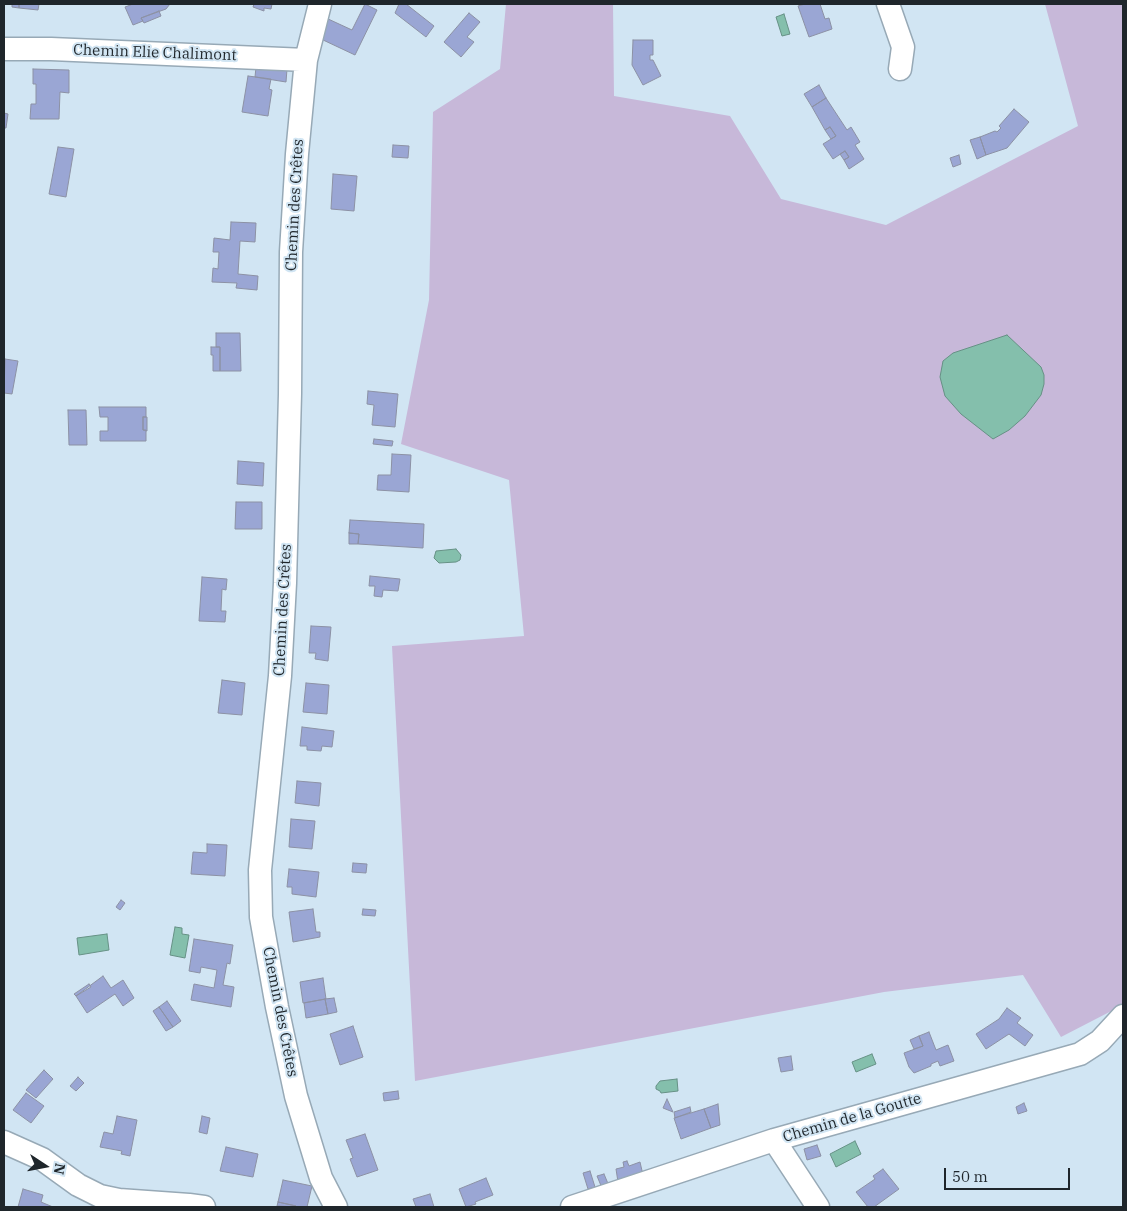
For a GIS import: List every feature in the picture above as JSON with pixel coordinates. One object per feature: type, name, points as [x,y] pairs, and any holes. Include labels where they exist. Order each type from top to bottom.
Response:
[{"type":"street","name":"Chemin des Crêtes","points":[[320,4],[306,60],[297,154],[291,252],[285,582],[281,657],[260,870],[261,917],[277,1007],[296,1096],[321,1178],[336,1207]]},
{"type":"street","points":[[888,4],[903,47],[900,69]]},
{"type":"street","name":"Chemin Elie Chalimont","points":[[4,49],[51,49],[306,60]]},
{"type":"street","name":"Chemin de la Goutte","points":[[572,1207],[774,1140],[1080,1054],[1100,1040],[1123,1016]]},
{"type":"street","points":[[774,1140],[818,1207]]},
{"type":"street","points":[[4,1142],[42,1159],[78,1185],[100,1196],[119,1200],[189,1204],[204,1207]]},
{"type":"shaded area","points":[[506,4],[613,4],[614,96],[730,116],[781,199],[886,225],[1078,126],[1045,4],[1123,4],[1123,1005],[1061,1037],[1023,975],[884,992],[415,1081],[392,646],[524,636],[509,480],[401,444],[429,300],[433,112],[500,69]]},
{"type":"shaded area","points":[[784,14],[790,34],[782,36],[776,17]]},
{"type":"shaded area","points":[[1007,335],[1041,367],[1044,375],[1044,384],[1041,395],[1025,416],[1009,430],[993,439],[961,414],[945,396],[940,377],[943,361],[953,353]]},
{"type":"shaded area","points":[[456,549],[461,555],[460,560],[456,562],[439,563],[434,558],[436,551]]},
{"type":"shaded area","points":[[175,927],[182,928],[182,934],[189,935],[185,958],[170,955]]},
{"type":"shaded area","points":[[107,934],[109,950],[79,955],[77,938]]},
{"type":"shaded area","points":[[872,1054],[876,1064],[856,1072],[852,1062]]},
{"type":"shaded area","points":[[677,1079],[678,1091],[661,1093],[656,1089],[660,1081]]},
{"type":"shaded area","points":[[855,1141],[861,1154],[836,1167],[830,1154]]},
{"type":"building","points":[[12,4],[19,4],[19,8],[12,7]]},
{"type":"building","points":[[19,4],[39,4],[38,10],[19,8]]},
{"type":"building","points":[[133,4],[170,4],[166,9],[141,18],[143,21],[133,25],[125,7]]},
{"type":"building","points":[[254,4],[272,4],[271,9],[264,8],[264,11],[253,7]]},
{"type":"building","points":[[365,4],[377,10],[355,55],[321,39],[326,18],[352,30]]},
{"type":"building","points":[[399,4],[406,4],[434,26],[426,37],[395,13]]},
{"type":"building","points":[[820,4],[825,19],[829,18],[832,29],[809,37],[798,6]]},
{"type":"building","points":[[159,11],[161,16],[144,23],[141,18]]},
{"type":"building","points":[[469,13],[480,22],[467,37],[474,42],[461,57],[444,42]]},
{"type":"building","points":[[633,40],[653,40],[653,55],[650,55],[650,60],[653,60],[661,76],[643,85],[632,65]]},
{"type":"building","points":[[256,67],[287,69],[286,82],[255,77]]},
{"type":"building","points":[[33,69],[69,70],[69,93],[60,92],[59,119],[30,119],[31,104],[36,104],[36,84],[33,84]]},
{"type":"building","points":[[248,76],[271,79],[269,89],[272,90],[268,116],[242,112]]},
{"type":"building","points":[[819,85],[826,98],[812,107],[804,94]]},
{"type":"building","points":[[826,98],[847,130],[851,127],[860,142],[855,145],[864,159],[849,169],[844,160],[849,157],[845,151],[833,159],[823,144],[836,136],[830,127],[825,130],[812,107]]},
{"type":"building","points":[[1014,109],[1029,122],[1007,148],[986,155],[980,137],[995,131],[997,132],[1001,128],[999,126]]},
{"type":"building","points":[[4,113],[8,114],[6,128],[4,128]]},
{"type":"building","points":[[830,127],[836,136],[831,139],[825,130]]},
{"type":"building","points":[[980,137],[986,155],[977,159],[970,140]]},
{"type":"building","points":[[393,145],[409,146],[408,158],[392,157]]},
{"type":"building","points":[[58,147],[74,149],[66,197],[49,194]]},
{"type":"building","points":[[845,151],[849,157],[844,160],[840,154]]},
{"type":"building","points":[[959,155],[961,164],[953,167],[950,158]]},
{"type":"building","points":[[333,174],[357,176],[354,211],[331,209]]},
{"type":"building","points":[[231,222],[256,223],[255,242],[240,241],[238,274],[258,276],[257,290],[236,288],[237,283],[212,282],[213,268],[218,269],[219,252],[213,252],[214,238],[230,240]]},
{"type":"building","points":[[216,333],[240,333],[241,371],[220,371],[220,347],[216,347]]},
{"type":"building","points":[[211,347],[220,347],[220,371],[213,371]]},
{"type":"building","points":[[5,359],[18,361],[12,394],[4,393]]},
{"type":"building","points":[[368,391],[398,394],[395,427],[372,425],[374,405],[367,404]]},
{"type":"building","points":[[99,407],[146,407],[146,417],[143,417],[143,430],[146,430],[146,441],[100,441],[100,431],[108,431],[108,417],[100,417]]},
{"type":"building","points":[[68,410],[86,410],[87,445],[69,445]]},
{"type":"building","points":[[143,417],[147,417],[147,431],[143,430]]},
{"type":"building","points":[[374,439],[393,441],[392,446],[373,444]]},
{"type":"building","points":[[392,454],[411,455],[409,492],[377,490],[378,475],[391,475]]},
{"type":"building","points":[[238,461],[264,463],[263,486],[237,484]]},
{"type":"building","points":[[236,502],[262,502],[262,529],[235,529]]},
{"type":"building","points":[[350,520],[424,524],[423,548],[358,544],[359,534],[349,533]]},
{"type":"building","points":[[349,533],[359,534],[358,544],[349,544]]},
{"type":"building","points":[[370,576],[400,579],[398,591],[383,590],[382,597],[374,596],[375,586],[369,586]]},
{"type":"building","points":[[202,577],[227,579],[226,590],[222,589],[221,611],[226,611],[225,622],[199,621]]},
{"type":"building","points":[[311,626],[331,627],[328,661],[315,659],[316,653],[309,653]]},
{"type":"building","points":[[222,680],[245,683],[242,715],[218,713]]},
{"type":"building","points":[[306,683],[329,685],[327,714],[303,712]]},
{"type":"building","points":[[302,727],[334,731],[332,747],[322,746],[321,751],[307,750],[307,746],[300,746]]},
{"type":"building","points":[[297,781],[321,783],[319,806],[295,803]]},
{"type":"building","points":[[291,819],[315,821],[312,849],[289,847]]},
{"type":"building","points":[[207,844],[227,845],[225,876],[191,874],[193,852],[207,853]]},
{"type":"building","points":[[353,863],[367,864],[366,873],[352,872]]},
{"type":"building","points":[[289,869],[319,872],[316,897],[292,894],[292,887],[287,887]]},
{"type":"building","points":[[121,900],[125,903],[120,910],[116,907]]},
{"type":"building","points":[[313,909],[316,932],[320,932],[320,937],[293,942],[289,912]]},
{"type":"building","points":[[363,909],[376,910],[375,916],[362,915]]},
{"type":"building","points":[[194,939],[233,945],[230,964],[227,963],[223,985],[234,987],[231,1007],[191,1000],[194,984],[214,988],[217,970],[201,967],[200,973],[189,971]]},
{"type":"building","points":[[103,976],[111,988],[123,980],[134,998],[123,1006],[115,994],[87,1013],[76,996]]},
{"type":"building","points":[[323,978],[326,999],[303,1003],[300,982]]},
{"type":"building","points":[[89,984],[91,987],[76,996],[74,994]]},
{"type":"building","points":[[334,998],[337,1012],[328,1014],[325,999]]},
{"type":"building","points":[[325,999],[328,1014],[306,1018],[304,1003]]},
{"type":"building","points":[[167,1001],[181,1021],[173,1027],[159,1007]]},
{"type":"building","points":[[159,1007],[173,1027],[166,1031],[153,1011]]},
{"type":"building","points":[[1007,1008],[1021,1018],[1017,1023],[1033,1035],[1025,1046],[1009,1034],[986,1049],[976,1034],[999,1019]]},
{"type":"building","points":[[353,1026],[363,1057],[340,1065],[330,1034]]},
{"type":"building","points":[[929,1032],[936,1050],[948,1045],[954,1061],[940,1066],[938,1061],[914,1073],[909,1067],[904,1053],[923,1046],[919,1036]]},
{"type":"building","points":[[919,1036],[923,1046],[914,1049],[910,1040]]},
{"type":"building","points":[[791,1056],[793,1070],[781,1072],[778,1058]]},
{"type":"building","points":[[44,1070],[53,1079],[36,1098],[26,1090]]},
{"type":"building","points":[[78,1077],[84,1083],[76,1091],[70,1086]]},
{"type":"building","points":[[398,1091],[399,1099],[384,1101],[383,1093]]},
{"type":"building","points":[[26,1093],[44,1106],[31,1123],[13,1110]]},
{"type":"building","points":[[667,1099],[673,1112],[663,1108]]},
{"type":"building","points":[[1024,1103],[1027,1111],[1018,1114],[1016,1107]]},
{"type":"building","points":[[718,1104],[720,1125],[711,1128],[704,1109]]},
{"type":"building","points":[[690,1107],[691,1112],[675,1118],[674,1112]]},
{"type":"building","points":[[704,1109],[711,1128],[681,1139],[674,1118]]},
{"type":"building","points":[[117,1116],[137,1120],[130,1156],[121,1154],[122,1151],[100,1147],[104,1132],[113,1134]]},
{"type":"building","points":[[202,1116],[210,1118],[207,1134],[199,1132]]},
{"type":"building","points":[[365,1134],[378,1170],[357,1177],[350,1159],[353,1158],[346,1140]]},
{"type":"building","points":[[817,1145],[821,1156],[807,1160],[804,1149]]},
{"type":"building","points":[[226,1147],[258,1154],[253,1177],[220,1171]]},
{"type":"building","points":[[627,1161],[629,1166],[640,1162],[643,1175],[618,1182],[616,1169],[624,1167],[623,1162]]},
{"type":"building","points":[[883,1169],[899,1189],[874,1207],[868,1207],[856,1192],[875,1179],[873,1176]]},
{"type":"building","points":[[590,1171],[595,1187],[588,1189],[583,1173]]},
{"type":"building","points":[[604,1174],[609,1186],[602,1188],[597,1176]]},
{"type":"building","points":[[486,1178],[493,1195],[466,1207],[459,1189]]},
{"type":"building","points":[[283,1180],[312,1186],[307,1207],[296,1207],[278,1202]]},
{"type":"building","points":[[23,1189],[43,1195],[41,1202],[53,1207],[18,1207]]},
{"type":"building","points":[[430,1194],[434,1207],[416,1207],[413,1199]]},
{"type":"building","points":[[278,1202],[296,1206],[296,1207],[277,1206]]}]
